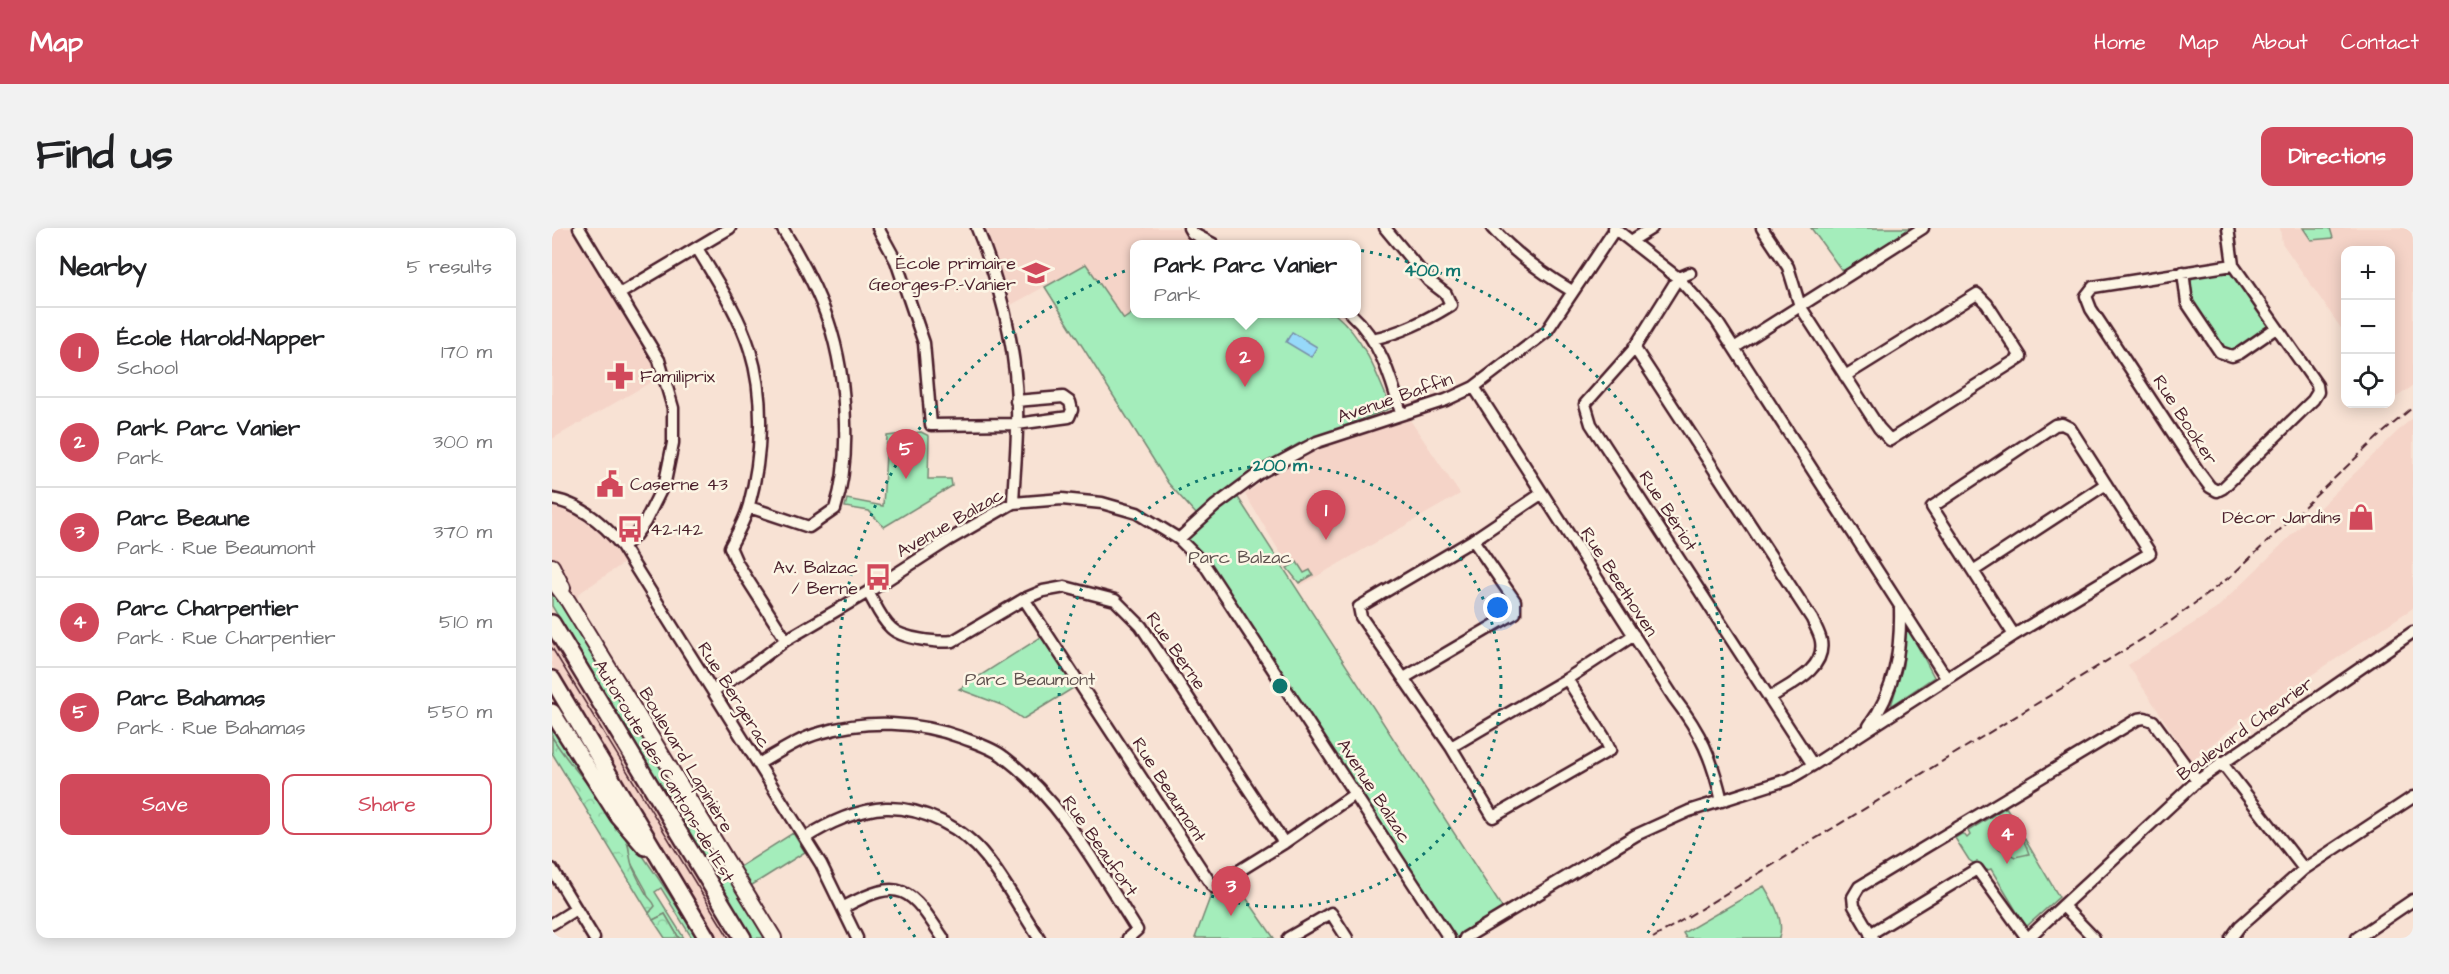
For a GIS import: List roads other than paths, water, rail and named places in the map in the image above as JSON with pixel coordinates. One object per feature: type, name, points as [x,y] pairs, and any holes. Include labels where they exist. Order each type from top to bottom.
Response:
[{"type":"highway","name":"Autoroute des Cantons-de-l'Est","points":[[552,623],[743,938]]},
{"type":"highway","points":[[552,679],[707,938]]},
{"type":"highway","points":[[552,712],[618,816],[666,869]]},
{"type":"main road","name":"Boulevard Lapinière","points":[[552,566],[568,601]]},
{"type":"main road","name":"Boulevard Lapinière","points":[[552,580],[568,601],[774,938]]},
{"type":"street","points":[[579,228],[652,348],[664,373],[673,408],[674,430],[670,466],[659,497],[641,527],[622,546]]},
{"type":"street","points":[[620,294],[730,228]]},
{"type":"street","points":[[749,507],[809,527],[835,509],[844,466],[844,383],[837,348],[815,286],[782,228]]},
{"type":"street","points":[[878,228],[896,261],[924,343],[931,425],[1017,424],[1069,417],[1072,410],[1070,402],[1063,398],[1016,401]]},
{"type":"street","points":[[977,228],[1000,295],[1015,374],[1017,424],[1013,503]]},
{"type":"street","points":[[1189,228],[1192,233],[1205,240]]},
{"type":"street","points":[[1372,339],[1396,334],[1451,305],[1446,294],[1429,281],[1385,228]]},
{"type":"street","points":[[1492,228],[1540,272],[1572,291]]},
{"type":"street","points":[[1631,241],[1652,228]]},
{"type":"street","points":[[1762,228],[1788,267],[1800,306],[1845,376],[1879,428],[1890,440],[2021,357],[1987,304],[1977,294],[1845,376]]},
{"type":"street","points":[[1734,348],[1923,228]]},
{"type":"street","name":"Rue Booker","points":[[2229,228],[2233,265],[2317,385],[2318,392],[2313,400],[2223,488],[2217,491],[2210,488],[2198,471],[2091,309],[2086,296],[2093,287],[2233,265]]},
{"type":"street","points":[[1615,229],[1678,278],[1716,320],[1947,679]]},
{"type":"street","name":"Avenue Baffin","points":[[1179,539],[1215,506],[1258,474],[1317,442],[1446,400],[1474,387],[1546,333],[1615,229]]},
{"type":"street","points":[[697,248],[736,317],[750,350],[757,382],[759,457],[749,507],[730,547],[737,563],[786,640]]},
{"type":"street","points":[[2183,272],[2187,303],[2220,352],[2232,356],[2240,353],[2276,328]]},
{"type":"street","points":[[1678,278],[1690,273]]},
{"type":"street","name":"Rue Bériot","points":[[1678,278],[1634,347],[1585,404],[1591,424],[1814,765]]},
{"type":"street","points":[[1354,318],[1372,339],[1392,380],[1401,413]]},
{"type":"street","points":[[1634,347],[1812,619],[1821,640],[1821,652],[1816,665],[1771,697]]},
{"type":"street","name":"Rue Beethoven","points":[[1474,387],[1674,698],[1696,727],[1712,761],[1722,801]]},
{"type":"street","points":[[1465,938],[1636,835],[1689,811],[1789,779],[1814,765],[2014,635],[2150,553],[2070,428],[2062,424],[2055,425],[1932,507],[2014,635]]},
{"type":"street","points":[[1973,571],[2106,484]]},
{"type":"street","points":[[1541,494],[1473,540],[1359,607],[1361,617],[1451,747],[1493,817],[1610,750],[1567,679]]},
{"type":"street","name":"Rue Bergerac","points":[[552,499],[568,503],[587,513],[606,528],[622,546],[805,838],[844,907],[857,938]]},
{"type":"street","name":"Avenue Balzac","points":[[712,691],[742,673],[786,640],[1013,503],[1062,499],[1102,503],[1137,513],[1179,539],[1204,564],[1449,938]]},
{"type":"street","points":[[1404,678],[1515,613],[1515,600],[1473,540]]},
{"type":"street","name":"Rue Berne","points":[[868,592],[891,628],[900,634],[941,643],[953,641],[1024,599],[1043,591],[1065,587],[1115,600],[1141,626],[1284,843]]},
{"type":"street","name":"Rue Beaumont","points":[[1024,599],[1213,887],[1284,843],[1356,793]]},
{"type":"street","points":[[1865,731],[1880,712],[1892,684],[1898,658],[1900,607]]},
{"type":"street","name":"Boulevard Chevrier","points":[[2027,938],[2197,780],[2413,632]]},
{"type":"street","points":[[1451,747],[1567,679],[1634,635]]},
{"type":"street","points":[[2027,938],[1977,869],[1872,936],[1854,906],[1853,897],[1859,887],[2138,719],[2145,718],[2153,721],[2197,780]]},
{"type":"street","name":"Rue Beaufort","points":[[759,764],[818,733],[862,723],[937,728],[978,744],[1003,756],[1036,786],[1071,826],[1137,930],[1128,938]]},
{"type":"street","points":[[2221,762],[2304,869]]},
{"type":"street","points":[[2231,938],[2240,926],[2304,869],[2413,797]]},
{"type":"street","points":[[805,838],[858,813],[885,808],[907,809],[943,822],[960,832],[985,856],[1039,938]]},
{"type":"street","points":[[552,869],[594,938]]},
{"type":"street","points":[[844,907],[888,889],[904,893],[920,904],[942,938]]},
{"type":"street","points":[[2357,938],[2413,900]]},
{"type":"street","points":[[2063,906],[2094,938]]},
{"type":"street","points":[[552,924],[576,909]]},
{"type":"street","points":[[1288,938],[1331,913],[1347,938]]},
{"type":"water","points":[[1292,332],[1317,347],[1311,357],[1286,342]]},
{"type":"tram line","points":[[552,648],[729,938]]},
{"type":"railway","points":[[1653,938],[2167,624],[2231,576],[2379,436],[2413,407]]},
{"type":"place","name":"École primaire Georges-P.-Vanier","points":[[1036,273]]},
{"type":"place","name":"Familiprix","points":[[620,376]]},
{"type":"place","name":"Park Parc Vanier","points":[[1245,387]]},
{"type":"place","name":"Parc Bahamas","points":[[906,479]]},
{"type":"place","name":"Caserne 43","points":[[610,484]]},
{"type":"place","name":"Décor Jardins","points":[[2361,517]]},
{"type":"place","name":"42-142","points":[[630,529]]},
{"type":"place","name":"École Harold-Napper","points":[[1326,540]]},
{"type":"place","name":"Av. Balzac / Berne","points":[[878,577]]},
{"type":"place","name":"Parc Charpentier","points":[[2007,864]]},
{"type":"place","name":"Parc Beaune","points":[[1231,916]]},
{"type":"park label","name":"Parc Balzac","points":[[1240,557]]},
{"type":"park label","name":"Parc Beaumont","points":[[1030,679]]}]
